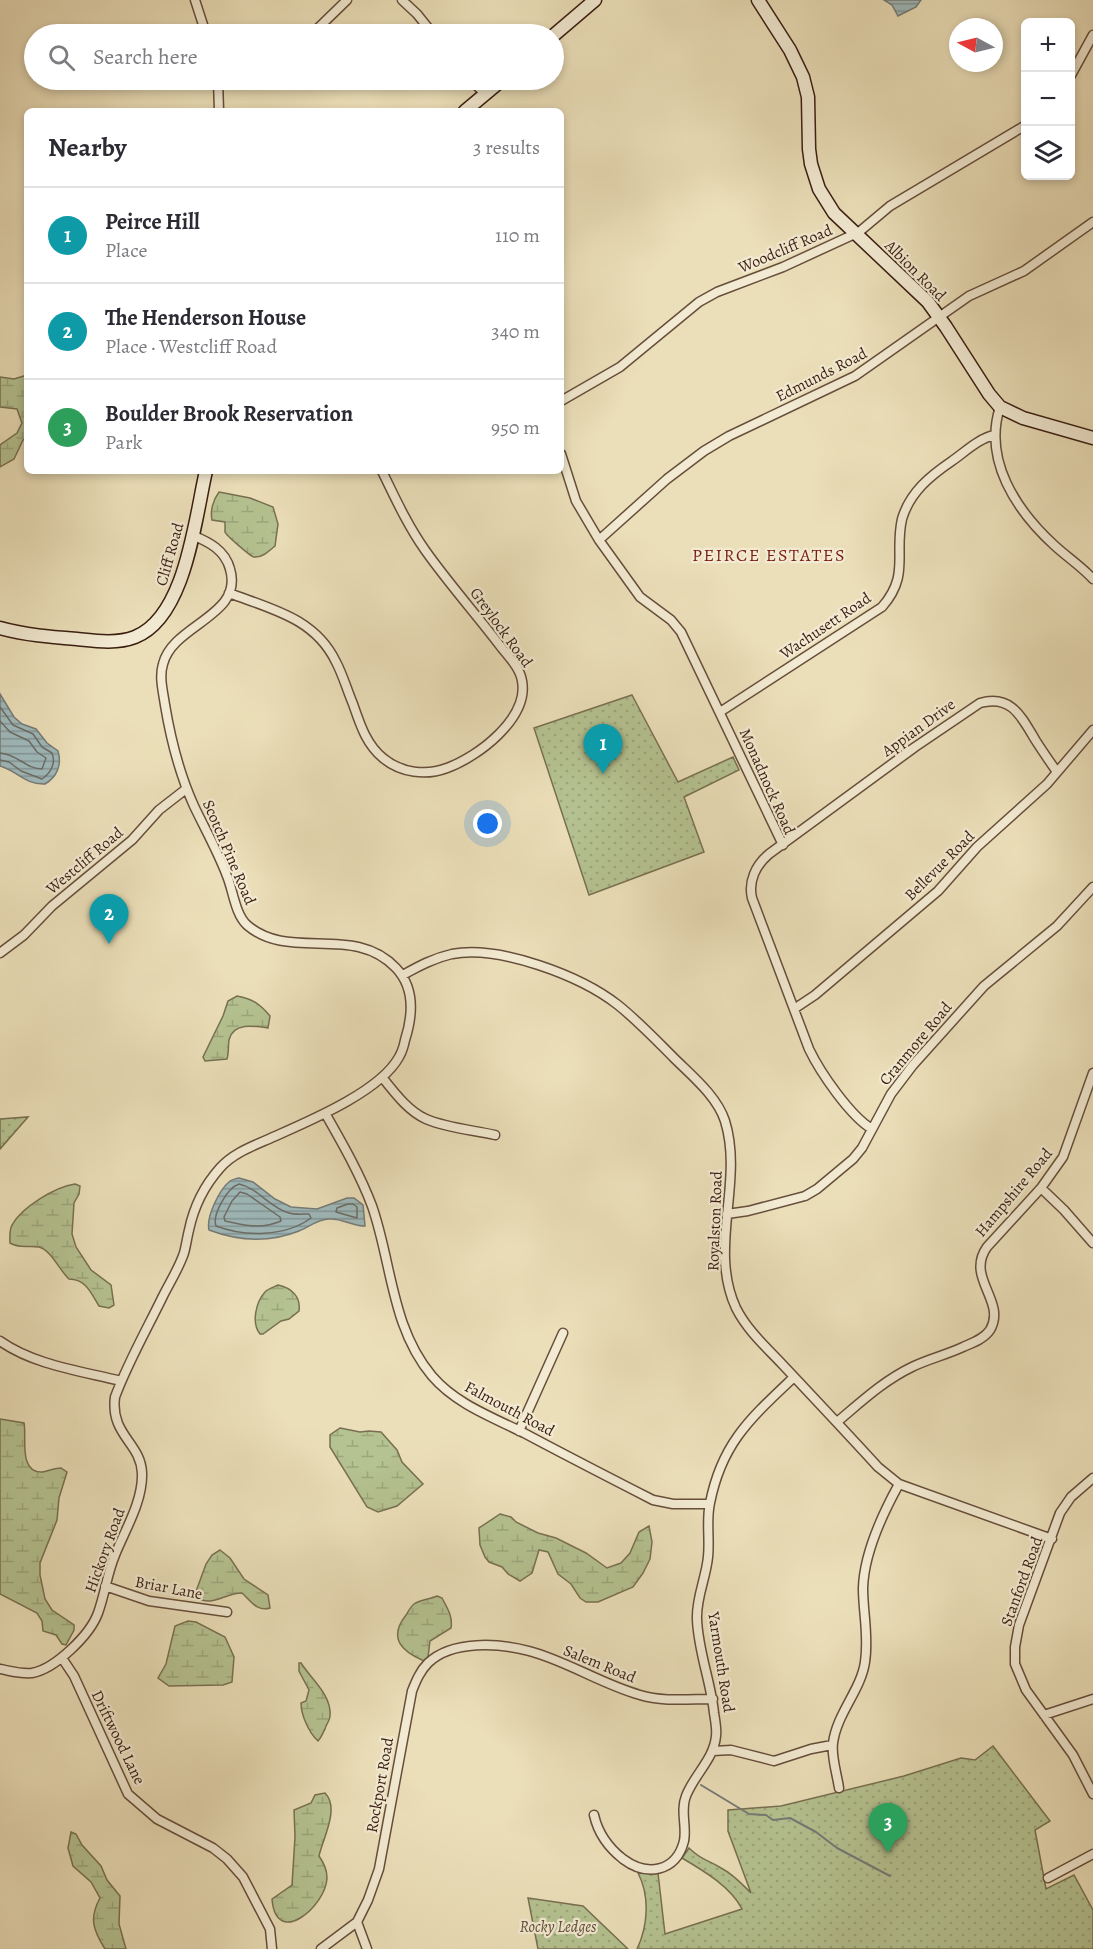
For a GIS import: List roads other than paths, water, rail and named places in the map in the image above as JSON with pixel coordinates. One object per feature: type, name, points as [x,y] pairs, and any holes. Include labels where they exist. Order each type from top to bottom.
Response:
[{"type":"street","points":[[195,0],[203,24]]},
{"type":"street","points":[[322,24],[347,0]]},
{"type":"street","points":[[402,0],[426,24]]},
{"type":"street","points":[[564,26],[595,0]]},
{"type":"street","name":"Albion Road","points":[[758,0],[790,50],[803,77],[808,103],[810,156],[816,183],[834,213],[924,298],[1000,407]]},
{"type":"street","points":[[1074,72],[1093,35]]},
{"type":"street","points":[[218,90],[219,108]]},
{"type":"street","points":[[480,90],[484,94]]},
{"type":"street","points":[[468,108],[489,90]]},
{"type":"street","name":"Woodcliff Road","points":[[564,399],[616,370],[691,307],[707,297],[783,267],[855,234],[870,225],[890,206],[1024,126]]},
{"type":"street","name":"Edmunds Road","points":[[599,540],[698,454],[729,436],[855,376],[969,296],[1032,266],[1093,222]]},
{"type":"street","points":[[1093,438],[1023,418],[1000,407],[995,435],[999,468],[1013,495],[1046,537],[1093,579]]},
{"type":"street","name":"Wachusett Road","points":[[720,712],[882,607],[891,595],[898,579],[902,524],[912,498],[933,475],[982,440],[995,435]]},
{"type":"street","name":"Monadnock Road","points":[[564,465],[579,509],[599,540],[638,594],[646,603],[671,620],[678,629],[783,845],[759,864],[753,877],[751,891],[807,1044],[819,1067],[856,1116],[872,1129]]},
{"type":"street","name":"Cliff Road","points":[[0,628],[30,635],[119,641],[137,636],[156,624],[170,606],[180,580],[206,474]]},
{"type":"street","name":"Greylock Road","points":[[229,593],[290,615],[319,636],[338,664],[367,740],[388,762],[412,772],[430,772],[458,764],[481,750],[503,729],[518,708],[523,693],[520,674],[422,546],[384,474]]},
{"type":"street","points":[[192,535],[213,545],[224,556],[232,575],[229,593]]},
{"type":"street","name":"Scotch Pine Road","points":[[229,593],[219,608],[173,644],[166,655],[161,683],[172,745],[186,789],[227,875],[243,921],[266,937],[279,940],[342,944],[373,950],[403,975]]},
{"type":"street","name":"Appian Drive","points":[[783,845],[952,721],[983,702],[1000,702],[1017,711],[1057,772]]},
{"type":"street","name":"Bellevue Road","points":[[794,1009],[815,995],[934,895],[977,847],[1037,794],[1093,730]]},
{"type":"street","name":"Westcliff Road","points":[[0,953],[24,935],[52,906],[121,850],[159,810],[186,789]]},
{"type":"street","name":"Cranmore Road","points":[[727,1214],[748,1211],[809,1194],[856,1155],[887,1100],[904,1076],[980,991],[1057,926],[1093,888]]},
{"type":"street","name":"Royalston Road","points":[[403,975],[428,961],[454,954],[496,955],[535,964],[565,976],[596,991],[617,1005],[679,1063],[712,1099],[722,1114],[731,1153],[724,1262],[733,1301],[749,1328],[878,1467],[899,1484],[1052,1539]]},
{"type":"street","points":[[0,1341],[35,1359],[121,1381],[184,1254],[189,1226],[198,1199],[223,1164],[239,1152],[325,1113],[360,1093],[382,1077],[399,1057],[410,1020],[411,996],[403,975]]},
{"type":"street","name":"Hampshire Road","points":[[837,1422],[895,1376],[948,1354],[987,1334],[992,1326],[994,1309],[980,1272],[981,1257],[987,1247],[1041,1188],[1066,1152],[1093,1073]]},
{"type":"street","points":[[382,1077],[398,1098],[424,1119],[495,1135]]},
{"type":"street","name":"Falmouth Road","points":[[325,1113],[359,1176],[372,1207],[395,1302],[414,1349],[433,1376],[460,1401],[653,1500],[673,1504],[709,1504]]},
{"type":"street","points":[[1041,1188],[1093,1243]]},
{"type":"street","points":[[519,1431],[563,1333]]},
{"type":"street","name":"Yarmouth Road","points":[[594,1815],[599,1833],[624,1859],[639,1868],[654,1870],[662,1868],[671,1863],[681,1848],[684,1839],[683,1814],[686,1794],[713,1751],[717,1735],[713,1699],[697,1618],[708,1554],[709,1504],[718,1472],[731,1444],[753,1416],[794,1377]]},
{"type":"street","name":"Hickory Road","points":[[0,1669],[19,1674],[34,1672],[62,1658],[91,1627],[98,1614],[112,1561],[136,1505],[141,1486],[142,1471],[138,1455],[126,1440],[116,1421],[115,1397],[121,1381]]},
{"type":"street","name":"Stanford Road","points":[[1093,1478],[1071,1497],[1060,1513],[1019,1625],[1015,1647],[1015,1664],[1020,1678],[1073,1755],[1093,1794]]},
{"type":"street","points":[[839,1788],[832,1745],[836,1727],[863,1673],[868,1640],[863,1586],[867,1562],[887,1505],[899,1484]]},
{"type":"street","name":"Briar Lane","points":[[105,1586],[149,1601],[227,1612]]},
{"type":"street","name":"Rockport Road","points":[[321,1949],[357,1922],[368,1900],[379,1869],[404,1730],[412,1691],[419,1673],[429,1662],[445,1652],[467,1646],[477,1646]]},
{"type":"street","name":"Salem Road","points":[[477,1646],[529,1651],[565,1664],[609,1685],[643,1696],[713,1699]]},
{"type":"street","name":"Driftwood Lane","points":[[62,1658],[74,1676],[128,1794],[157,1819],[213,1848],[227,1859],[243,1877],[270,1929],[272,1949]]},
{"type":"street","points":[[1044,1715],[1093,1699]]},
{"type":"street","points":[[713,1751],[731,1750],[774,1761],[832,1745]]},
{"type":"street","points":[[1048,1878],[1093,1854]]},
{"type":"street","points":[[357,1922],[367,1949]]},
{"type":"water","points":[[884,0],[921,0],[916,7],[898,16],[892,5]]},
{"type":"water","points":[[0,694],[14,717],[22,724],[36,729],[47,743],[58,751],[57,770],[53,778],[45,784],[26,780],[0,766]]},
{"type":"water","points":[[239,1178],[253,1182],[275,1199],[291,1207],[317,1209],[347,1198],[354,1198],[363,1205],[365,1226],[325,1219],[288,1235],[265,1239],[242,1238],[209,1230],[209,1218],[218,1197],[230,1181]]},
{"type":"waterway","points":[[701,1785],[749,1814],[766,1815],[773,1820],[790,1818],[816,1832],[837,1848],[890,1876]]},
{"type":"place","name":"Peirce Hill","points":[[603,774]]},
{"type":"place","name":"The Henderson House","points":[[109,944]]},
{"type":"place","name":"Boulder Brook Reservation","points":[[888,1853]]},
{"type":"district","name":"PEIRCE ESTATES","points":[[769,555]]},
{"type":"park label","name":"Rocky Ledges","points":[[558,1926]]}]
